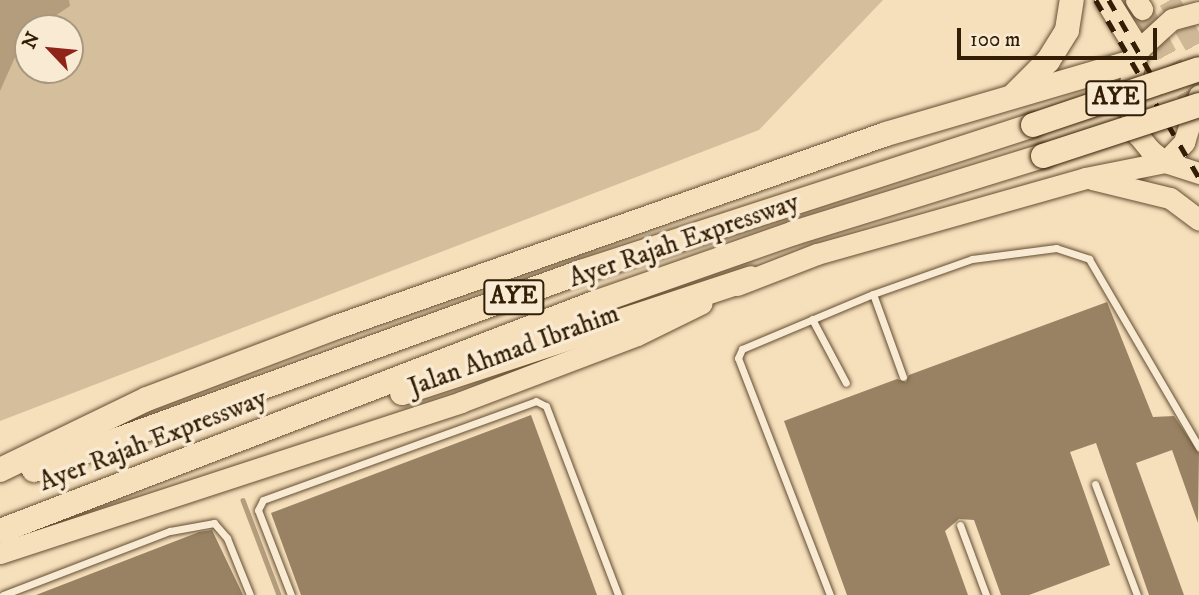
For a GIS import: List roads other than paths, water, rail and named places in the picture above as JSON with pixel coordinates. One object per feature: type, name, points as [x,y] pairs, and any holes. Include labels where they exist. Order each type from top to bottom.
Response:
[{"type":"highway","points":[[1014,96],[1048,61],[1067,30],[1072,0]]},
{"type":"highway","points":[[0,470],[147,399],[334,328],[741,183],[1135,56],[1107,0]]},
{"type":"highway","name":"Ayer Rajah Expressway","points":[[0,481],[581,272],[1199,69]]},
{"type":"highway","name":"Ayer Rajah Expressway","points":[[0,531],[650,284],[1199,105]]},
{"type":"highway","points":[[247,438],[489,368],[751,278]]},
{"type":"main road","points":[[1199,12],[1172,19],[1135,56],[1127,80],[1130,118],[1144,143],[1165,162],[1199,173]]},
{"type":"main road","points":[[1165,162],[1184,142],[1199,95]]},
{"type":"main road","name":"Jalan Ahmad Ibrahim","points":[[0,553],[461,402],[638,335],[751,278],[1085,178],[1165,162]]},
{"type":"main road","points":[[1085,178],[1170,198],[1199,220]]},
{"type":"lane","points":[[830,595],[738,358],[742,348],[873,294],[972,259],[1056,248],[1089,259],[1199,447]]},
{"type":"lane","points":[[873,294],[903,377]]},
{"type":"lane","points":[[812,319],[846,383]]},
{"type":"lane","points":[[291,595],[258,510],[262,500],[536,401],[546,407],[618,595]]},
{"type":"lane","points":[[1095,484],[1137,595]]},
{"type":"lane","points":[[3,595],[170,531],[214,523],[227,538],[250,595]]},
{"type":"lane","points":[[960,525],[986,595]]},
{"type":"waterway","points":[[243,500],[279,595]]},
{"type":"tunnel","points":[[1169,0],[1199,52]]},
{"type":"tunnel","points":[[1142,9],[1199,114]]},
{"type":"railway","points":[[1096,0],[1199,178]]},
{"type":"railway","points":[[1109,0],[1164,97]]}]
